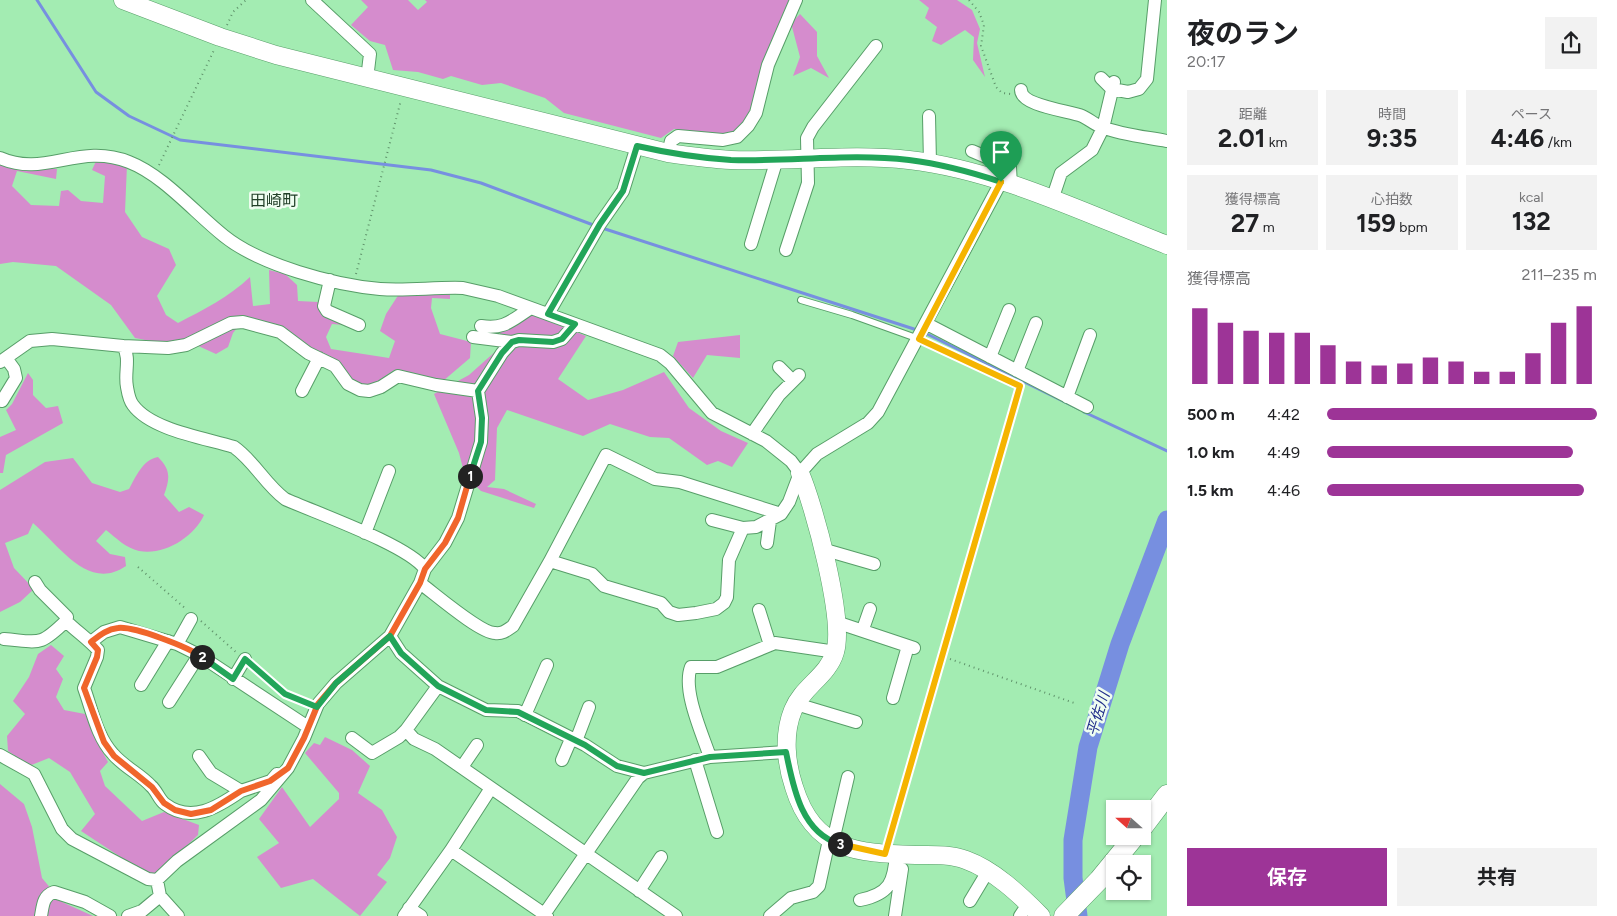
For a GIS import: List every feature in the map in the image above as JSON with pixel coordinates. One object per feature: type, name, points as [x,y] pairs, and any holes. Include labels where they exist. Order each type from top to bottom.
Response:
[{"type":"main road","points":[[1151,816],[1167,794]]},
{"type":"main road","points":[[1064,916],[1099,880],[1128,845]]},
{"type":"street","points":[[123,0],[220,37],[276,55],[404,89],[668,153],[732,160],[882,158],[930,163],[1006,184],[1167,245]]},
{"type":"street","points":[[312,0],[370,54],[367,79]]},
{"type":"street","points":[[668,153],[671,141],[678,136],[723,140],[737,137],[748,126],[756,113],[768,65],[796,0]]},
{"type":"street","points":[[786,20],[804,0]]},
{"type":"street","points":[[1101,78],[1113,86],[1128,92],[1139,89],[1147,79],[1155,0]]},
{"type":"street","points":[[786,250],[808,183],[809,158],[807,138],[813,127],[876,46]]},
{"type":"street","points":[[1052,200],[1061,174],[1092,150],[1103,128],[1113,86]]},
{"type":"street","points":[[1021,92],[1040,106],[1058,108],[1082,116],[1103,128],[1167,141]]},
{"type":"street","points":[[929,116],[930,163]]},
{"type":"street","points":[[548,314],[623,191],[637,146]]},
{"type":"street","points":[[712,520],[743,528],[756,527],[776,517],[790,502],[800,473],[817,454],[868,423],[878,412],[1006,184],[1010,167],[972,151]]},
{"type":"street","points":[[0,158],[22,166],[44,164],[77,156],[108,155],[131,162],[153,176],[240,247],[266,261],[330,280],[381,289],[463,288],[498,296],[660,355],[670,363],[712,413],[766,441],[792,460],[808,492],[822,548],[838,638],[836,652],[830,665],[796,704],[789,725],[786,752],[792,782],[803,810],[811,823],[823,837],[862,850],[895,854],[949,856],[966,860],[988,871],[1030,912]]},
{"type":"street","points":[[751,244],[778,159]]},
{"type":"street","points":[[330,280],[324,306],[327,311],[359,325]]},
{"type":"street","points":[[481,326],[495,328],[505,325],[531,308]]},
{"type":"street","points":[[990,357],[1009,310]]},
{"type":"street","points":[[2,401],[16,378],[14,369],[3,360],[30,341],[52,339],[168,348],[186,345],[231,323],[243,322],[280,332],[317,357],[335,366],[348,384],[360,390],[369,391],[381,388],[398,376],[436,385],[478,391]]},
{"type":"street","points":[[1017,371],[1036,323]]},
{"type":"street","points":[[473,337],[512,342],[519,340],[553,342],[562,339],[575,324]]},
{"type":"street","points":[[923,332],[990,357],[1087,407]]},
{"type":"street","points":[[1067,397],[1090,335]]},
{"type":"street","points":[[0,755],[34,774],[62,829],[72,839],[148,879],[157,880],[177,861],[262,800],[288,768],[317,707],[336,683],[390,636],[420,583],[425,569],[445,543],[458,518],[481,442],[482,418],[478,391],[502,353],[512,342]]},
{"type":"street","points":[[123,346],[127,353],[126,384],[131,403],[141,414],[153,422],[234,446],[245,454],[275,492],[285,499],[364,533],[420,562],[425,569]]},
{"type":"street","points":[[302,386],[317,357]]},
{"type":"street","points":[[752,434],[779,395],[796,378],[779,367]]},
{"type":"street","points":[[420,583],[480,628],[493,634],[502,633],[513,626],[606,455],[655,479],[680,482],[776,517]]},
{"type":"street","points":[[364,533],[389,471]]},
{"type":"street","points":[[767,544],[776,517]]},
{"type":"street","points":[[550,561],[592,574],[604,586],[661,602],[669,612],[678,614],[696,613],[716,609],[728,597],[729,560],[743,528]]},
{"type":"street","points":[[822,548],[874,564]]},
{"type":"street","points":[[35,582],[40,590],[67,617],[66,621],[98,650],[84,688],[104,742],[114,756],[152,787],[164,803],[175,810],[191,814],[211,810],[241,791],[270,781],[288,768]]},
{"type":"street","points":[[863,630],[870,609]]},
{"type":"street","points":[[759,610],[770,645]]},
{"type":"street","points":[[141,685],[191,615]]},
{"type":"street","points":[[4,639],[40,642],[47,639],[66,621]]},
{"type":"street","points":[[836,622],[911,647],[893,698]]},
{"type":"street","points":[[91,642],[104,632],[120,627],[172,643],[199,655],[308,727]]},
{"type":"street","points":[[390,636],[401,653],[438,686],[486,710],[518,712],[573,740],[617,766],[644,773]]},
{"type":"street","points":[[710,757],[693,705],[687,677],[691,667],[717,667],[775,643],[809,646],[836,652]]},
{"type":"street","points":[[169,702],[199,655]]},
{"type":"street","points":[[233,679],[245,659]]},
{"type":"street","points":[[525,715],[547,665]]},
{"type":"street","points":[[352,738],[372,753],[399,738],[438,686]]},
{"type":"street","points":[[796,704],[856,722]]},
{"type":"street","points":[[562,760],[589,707]]},
{"type":"street","points":[[406,730],[414,738],[435,748],[676,916]]},
{"type":"street","points":[[462,768],[477,745]]},
{"type":"street","points":[[451,850],[545,915],[638,778],[644,773],[710,757],[786,752]]},
{"type":"street","points":[[199,756],[211,773],[241,791]]},
{"type":"street","points":[[696,760],[717,832]]},
{"type":"street","points":[[770,916],[791,898],[813,892],[819,886],[848,777]]},
{"type":"street","points":[[420,916],[407,912],[451,850],[491,788]]},
{"type":"street","points":[[860,900],[874,897],[889,886],[894,877],[895,854]]},
{"type":"street","points":[[895,854],[895,916]]},
{"type":"street","points":[[639,891],[661,857]]},
{"type":"street","points":[[970,901],[988,871]]},
{"type":"street","points":[[157,880],[160,896],[178,916]]},
{"type":"street","points":[[792,888],[819,886]]},
{"type":"street","points":[[41,916],[43,902],[48,894],[54,892],[85,902],[110,916]]},
{"type":"street","points":[[128,916],[142,911],[160,896]]},
{"type":"lane","points":[[801,300],[852,315],[923,332],[1020,386],[942,656],[895,854]]},
{"type":"path","points":[[153,176],[233,12],[246,0]]},
{"type":"path","points":[[969,0],[979,12],[984,24],[981,46],[996,87],[1002,93],[1021,92]]},
{"type":"path","points":[[353,284],[404,89]]},
{"type":"path","points":[[138,567],[191,615],[285,694],[317,707]]},
{"type":"path","points":[[942,656],[1077,704]]},
{"type":"shaded area","points":[[361,0],[408,0],[418,10],[427,2],[425,0],[790,0],[751,113],[735,132],[718,135],[674,129],[661,138],[564,113],[545,98],[501,83],[482,85],[451,76],[443,79],[418,72],[393,70],[385,45],[370,41],[351,25],[368,7]]},
{"type":"shaded area","points":[[919,0],[957,0],[972,10],[980,29],[977,43],[985,77],[973,60],[974,37],[965,30],[941,45],[932,41],[937,27],[925,18],[929,8]]},
{"type":"shaded area","points":[[800,14],[817,32],[817,56],[829,78],[811,68],[793,76],[800,57],[791,23]]},
{"type":"shaded area","points":[[97,159],[127,165],[125,212],[142,237],[169,249],[176,265],[157,296],[166,315],[178,323],[225,297],[250,277],[253,306],[270,304],[269,270],[285,274],[297,285],[298,301],[318,302],[320,312],[344,325],[332,324],[326,337],[331,349],[389,358],[395,341],[380,331],[386,314],[399,294],[450,293],[450,299],[432,298],[431,308],[440,334],[471,342],[470,358],[443,381],[394,370],[373,385],[361,385],[246,317],[233,333],[228,347],[216,354],[185,340],[166,344],[135,338],[111,305],[56,266],[13,262],[0,264],[0,163],[57,169],[56,179],[17,171],[12,186],[31,205],[59,206],[61,191],[68,190],[81,201],[103,203],[105,176],[92,170]]},
{"type":"shaded area","points":[[531,314],[586,336],[558,379],[588,400],[623,390],[664,372],[689,408],[721,431],[748,443],[732,467],[718,461],[707,465],[669,438],[650,437],[610,424],[583,436],[507,410],[497,428],[495,480],[487,487],[504,489],[536,504],[534,508],[481,491],[465,476],[459,453],[434,394],[469,375],[497,350],[500,333]]},
{"type":"shaded area","points":[[740,335],[740,358],[707,355],[693,378],[673,356],[678,342]]},
{"type":"shaded area","points":[[28,373],[33,380],[33,395],[46,408],[58,406],[63,423],[6,455],[3,473],[0,473],[0,437],[16,430],[6,410],[12,404]]},
{"type":"shaded area","points":[[158,457],[168,474],[164,495],[179,512],[189,507],[204,515],[193,531],[168,548],[149,552],[130,548],[106,530],[96,541],[110,554],[125,557],[126,566],[112,573],[99,573],[87,570],[75,563],[33,523],[28,534],[5,543],[14,568],[34,589],[20,602],[0,612],[0,490],[45,462],[73,458],[92,483],[120,492],[129,489],[144,465]]},
{"type":"shaded area","points":[[51,645],[64,656],[56,669],[63,679],[56,697],[64,710],[85,714],[108,762],[100,771],[105,786],[142,821],[164,812],[199,825],[198,835],[156,875],[145,873],[81,831],[95,814],[70,772],[49,758],[29,766],[8,751],[7,736],[25,714],[13,701],[29,677],[38,654]]},
{"type":"shaded area","points":[[325,737],[352,750],[370,766],[358,793],[382,810],[397,837],[390,858],[377,875],[387,882],[360,916],[313,879],[281,888],[257,857],[279,843],[259,819],[282,787],[310,827],[339,799],[339,793],[305,753],[314,743],[320,745]]},
{"type":"shaded area","points":[[0,784],[24,804],[32,827],[42,878],[62,902],[93,916],[0,916]]},
{"type":"waterway","points":[[37,0],[96,92],[129,116],[180,140],[431,170],[481,183],[596,226]]},
{"type":"waterway","points":[[602,228],[917,330]]},
{"type":"waterway","points":[[923,332],[1079,409]]},
{"type":"waterway","points":[[1084,412],[1167,451]]},
{"type":"waterway","name":"平佐川","points":[[1078,916],[1073,878],[1073,840],[1088,747],[1120,644],[1167,520]]},
{"type":"district","name":"田崎町","points":[[274,200]]},
{"type":"route","points":[[1001,182],[919,339],[1020,386],[885,854],[836,843],[823,837],[811,823],[798,799],[792,782],[786,752],[710,757],[644,773],[617,766],[585,745],[518,712],[486,710],[438,686],[401,653],[390,636],[336,683],[317,707],[285,694],[245,659],[233,679],[199,655],[177,644],[120,627],[104,632],[91,642],[98,650],[97,657],[84,688],[104,742],[114,756],[152,787],[164,803],[175,810],[191,814],[211,810],[241,791],[270,781],[288,768],[304,738],[308,727],[317,707],[318,704],[336,683],[390,636],[420,583],[425,569],[445,543],[458,518],[481,442],[482,418],[478,391],[502,353],[512,342],[519,340],[553,342],[562,339],[575,324],[548,314],[600,224],[623,191],[630,175],[637,146],[668,153],[732,160],[882,158],[908,160],[957,169],[1001,182]]}]
